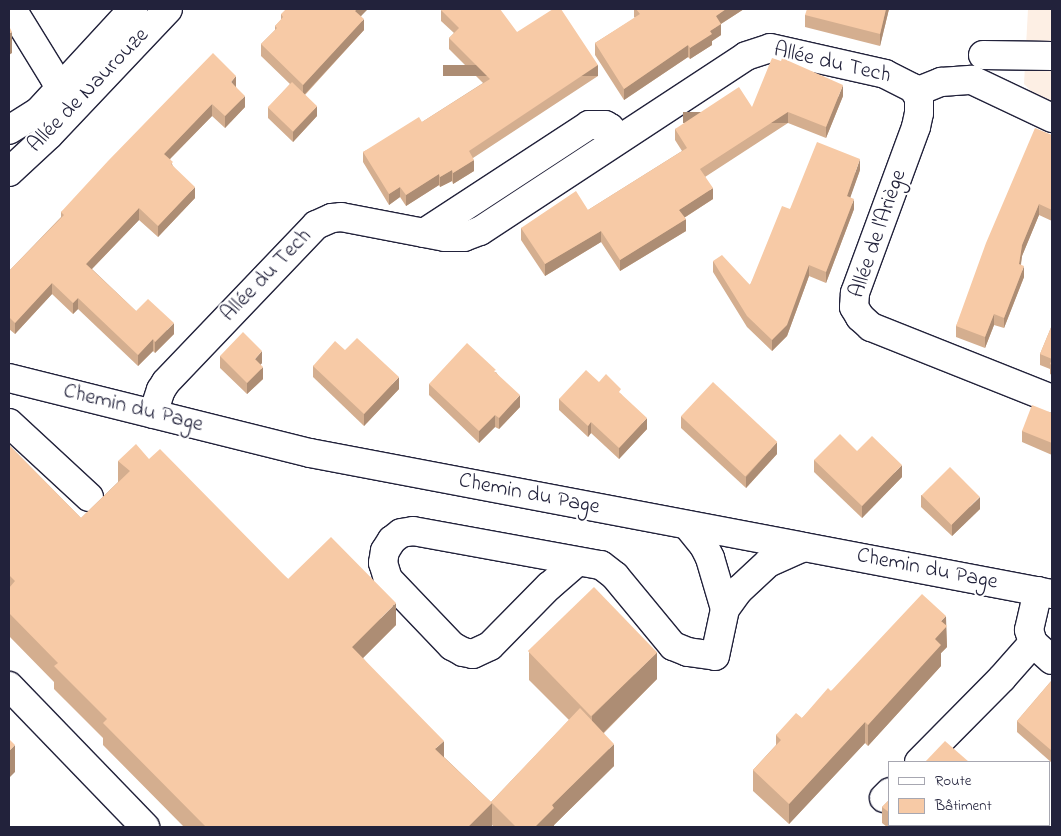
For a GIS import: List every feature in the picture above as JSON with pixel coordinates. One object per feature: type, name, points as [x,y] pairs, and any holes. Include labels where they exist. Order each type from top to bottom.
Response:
[{"type":"street","points":[[9,130],[39,111],[133,9]]},
{"type":"street","points":[[18,11],[55,80],[62,86]]},
{"type":"street","name":"Allée de Naurouze","points":[[9,172],[49,135],[164,11]]},
{"type":"street","name":"Allée du Tech","points":[[153,414],[163,385],[316,225],[332,218],[341,217],[424,233],[589,124],[604,125],[610,128],[619,139],[746,56],[762,49],[789,50],[885,74],[902,81],[916,92]]},
{"type":"street","points":[[984,55],[1052,56]]},
{"type":"street","points":[[916,92],[951,80],[972,80],[1052,118]]},
{"type":"street","name":"Allée de l'Ariège","points":[[916,92],[920,105],[916,126],[855,293],[854,307],[860,317],[871,326],[1052,399]]},
{"type":"street","name":"Chemin du Page","points":[[9,378],[310,453],[1045,593]]},
{"type":"street","points":[[9,423],[90,498]]},
{"type":"street","points":[[686,525],[704,546],[710,558],[725,609]]},
{"type":"street","points":[[577,562],[549,586],[490,646],[473,654],[463,652],[452,646],[388,579],[382,563],[388,544],[396,536],[407,531],[423,532],[601,566],[610,571],[673,646],[688,652],[716,656],[725,609],[739,590],[768,563],[804,547]]},
{"type":"street","points":[[920,761],[1002,678],[1042,651],[1029,624],[1045,593]]},
{"type":"street","points":[[9,686],[145,827]]},
{"type":"shaded area","points":[[1028,9],[1052,9],[1052,104],[1039,99],[1024,84]]},
{"type":"building","points":[[286,9],[357,9],[355,11],[364,19],[303,85],[261,44],[277,28],[275,26],[283,17],[281,14]]},
{"type":"building","points":[[500,9],[517,32],[553,9],[561,9],[598,65],[469,151],[474,160],[453,173],[452,170],[440,177],[439,174],[406,195],[400,187],[389,194],[363,152],[419,117],[422,122],[490,79],[449,38],[459,28],[441,10]]},
{"type":"building","points":[[636,9],[726,9],[716,16],[721,24],[710,31],[712,34],[690,48],[688,45],[624,89],[595,43],[640,14]]},
{"type":"building","points":[[807,9],[886,9],[880,34],[805,15]]},
{"type":"building","points":[[213,53],[236,76],[231,82],[245,96],[225,116],[212,104],[164,154],[173,162],[171,164],[195,187],[158,226],[139,208],[86,264],[136,311],[148,299],[174,323],[155,342],[153,339],[138,355],[78,298],[73,303],[52,283],[15,323],[9,317],[9,271],[64,215],[61,212],[108,161]]},
{"type":"building","points":[[772,58],[781,61],[782,58],[843,85],[826,127],[788,112],[700,169],[713,188],[679,210],[686,219],[620,260],[601,231],[545,264],[521,228],[576,191],[588,210],[687,148],[675,129],[739,87],[752,107]]},
{"type":"building","points":[[292,82],[317,106],[293,131],[268,107]]},
{"type":"building","points":[[1035,128],[1052,135],[1052,210],[1039,204],[1022,245],[1019,264],[1024,266],[1004,318],[994,314],[985,337],[956,326],[986,243]]},
{"type":"building","points":[[817,142],[860,159],[847,196],[854,199],[826,272],[809,265],[787,325],[772,340],[747,316],[713,261],[722,255],[750,285],[782,206],[790,209]]},
{"type":"building","points":[[1052,325],[1052,359],[1040,354]]},
{"type":"building","points":[[243,332],[262,351],[255,359],[263,367],[247,383],[220,356]]},
{"type":"building","points":[[357,338],[399,377],[364,414],[313,366],[335,341],[345,350]]},
{"type":"building","points":[[467,343],[520,395],[499,418],[495,415],[479,431],[429,384]]},
{"type":"building","points":[[586,370],[599,382],[606,374],[621,389],[619,392],[647,418],[619,448],[591,422],[588,426],[559,399]]},
{"type":"building","points":[[713,382],[777,442],[745,476],[681,416]]},
{"type":"building","points":[[1032,405],[1052,413],[1052,443],[1022,431]]},
{"type":"building","points":[[840,434],[857,451],[872,436],[902,465],[862,506],[814,460]]},
{"type":"building","points":[[136,444],[149,459],[160,449],[288,579],[331,537],[396,603],[352,647],[444,741],[435,749],[492,803],[468,827],[206,827],[103,723],[107,719],[54,666],[58,663],[9,613],[9,588],[15,581],[9,575],[9,445],[81,518],[130,471],[118,461]]},
{"type":"building","points":[[950,467],[980,497],[951,525],[922,495]]},
{"type":"building","points":[[594,587],[657,652],[591,716],[528,651]]},
{"type":"building","points":[[922,594],[946,616],[941,621],[947,626],[935,639],[941,645],[868,725],[865,722],[789,804],[753,770],[781,740],[776,735],[796,713],[802,718],[828,688],[831,691]]},
{"type":"building","points":[[1052,680],[1052,751],[1017,721]]},
{"type":"building","points":[[580,708],[614,744],[552,805],[554,808],[535,827],[516,827],[491,802]]},
{"type":"building","points":[[9,739],[15,745],[9,751]]},
{"type":"building","points":[[945,741],[968,761],[926,761]]},
{"type":"building","points":[[888,801],[888,812],[882,807]]},
{"type":"building","points":[[903,826],[971,826],[971,827]]}]
